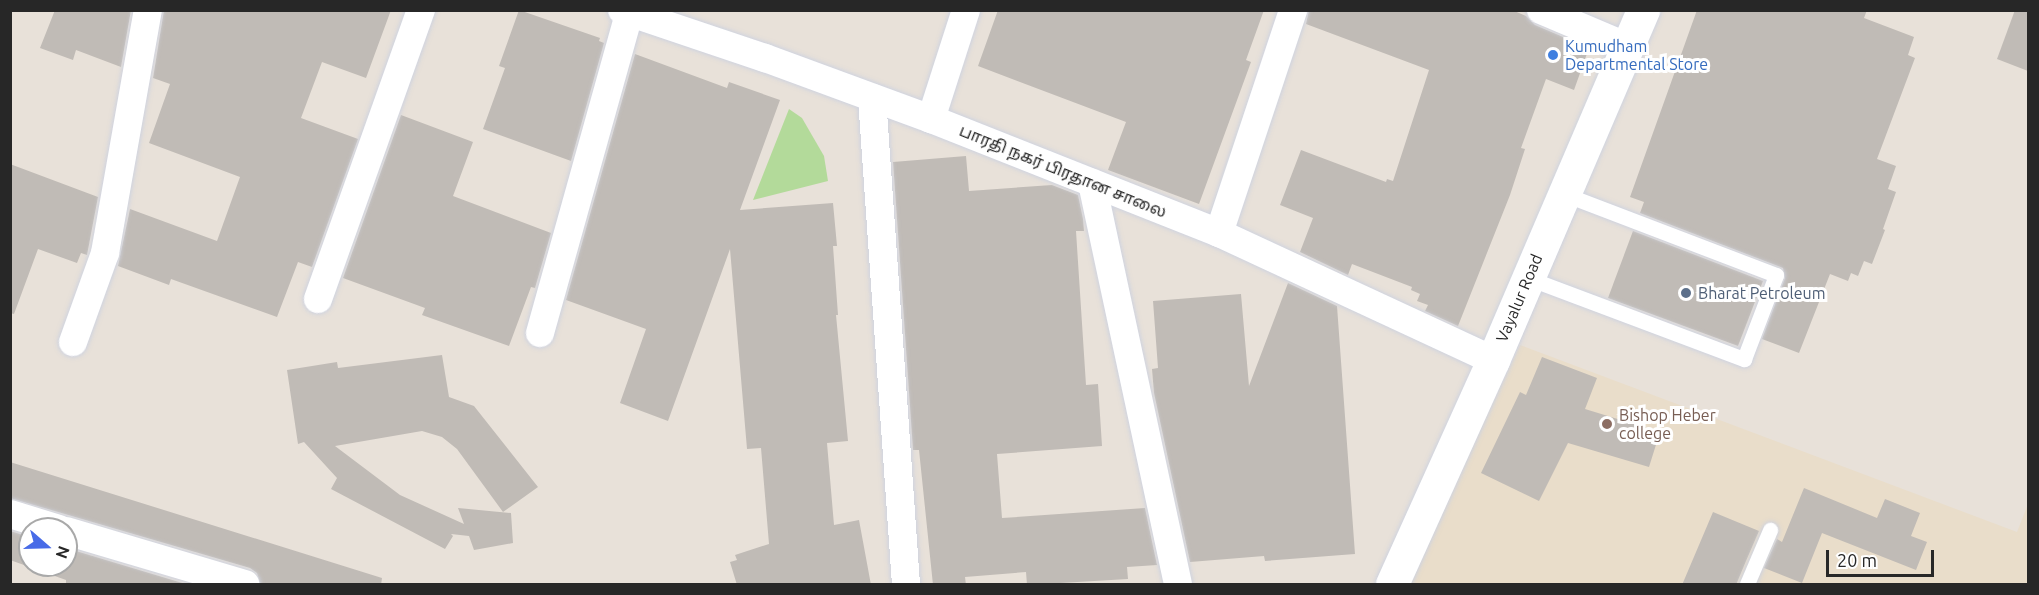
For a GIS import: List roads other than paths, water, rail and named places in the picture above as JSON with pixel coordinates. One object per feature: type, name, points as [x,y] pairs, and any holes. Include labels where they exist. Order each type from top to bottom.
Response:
[{"type":"main road","name":"Vayalur Road","points":[[1391,584],[1493,360],[1643,10]]},
{"type":"street","points":[[73,342],[105,253],[148,10]]},
{"type":"street","points":[[318,299],[420,10]]},
{"type":"street","points":[[931,118],[966,10]]},
{"type":"street","points":[[1219,232],[1293,10]]},
{"type":"street","points":[[1541,10],[1628,47]]},
{"type":"street","points":[[540,333],[627,11]]},
{"type":"street","name":"பாரதி நகர் பிரதான சாலை","points":[[627,11],[931,118],[1219,232],[1493,360]]},
{"type":"street","points":[[872,98],[906,585]]},
{"type":"street","points":[[1092,183],[1178,585]]},
{"type":"street","points":[[78,535],[245,585]]},
{"type":"lane","points":[[1528,278],[1744,359],[1776,275],[1564,194]]},
{"type":"lane","points":[[1748,585],[1770,531]]},
{"type":"place","name":"Kumudham Departmental Store","points":[[1553,55]]},
{"type":"place","name":"Bharat Petroleum","points":[[1686,293]]},
{"type":"place","name":"Bishop Heber college","points":[[1607,424]]}]
